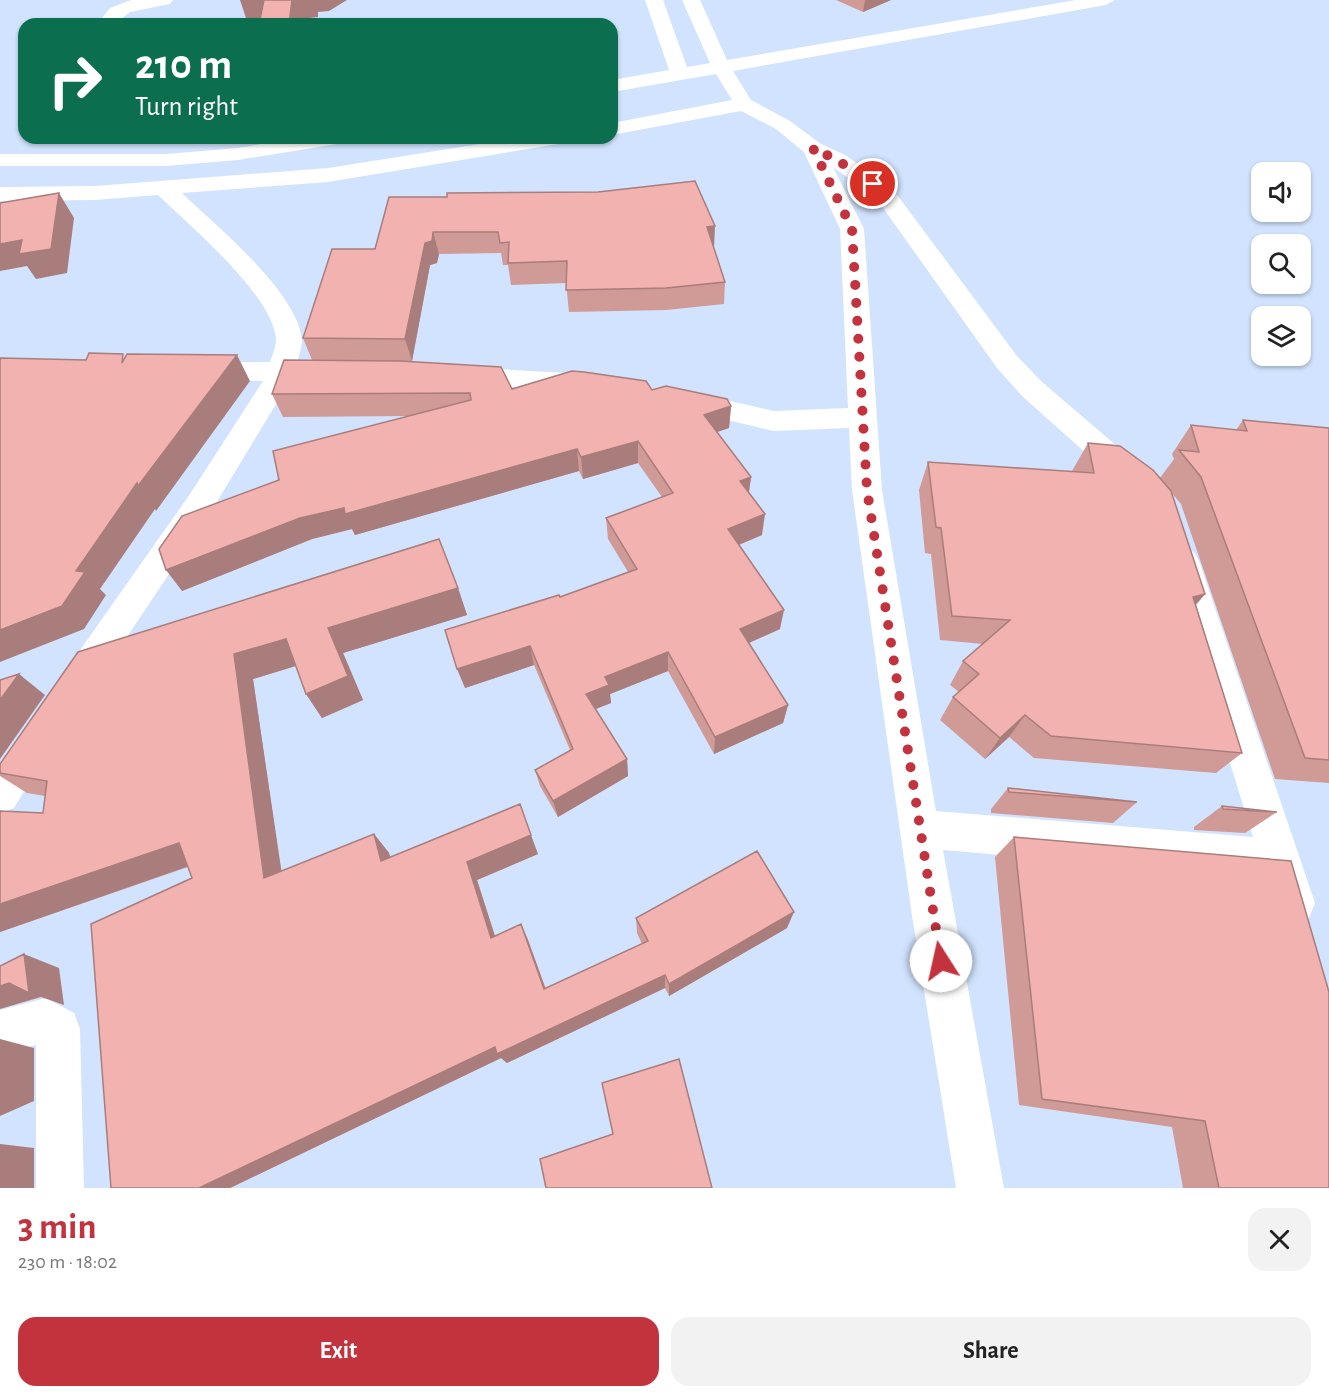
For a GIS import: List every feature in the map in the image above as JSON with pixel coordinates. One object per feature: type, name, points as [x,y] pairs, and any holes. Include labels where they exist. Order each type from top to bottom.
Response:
[{"type":"street","points":[[109,18],[120,8],[164,0]]},
{"type":"street","points":[[654,0],[680,73]]},
{"type":"street","points":[[691,0],[721,67],[744,104],[783,125],[813,148],[854,170],[884,193],[1007,362],[1032,389],[1105,456],[1148,488]]},
{"type":"street","points":[[992,0],[1011,15]]},
{"type":"street","points":[[618,85],[1106,0]]},
{"type":"street","points":[[618,128],[744,104]]},
{"type":"street","points":[[55,144],[68,161]]},
{"type":"street","points":[[0,160],[166,160],[238,154],[300,144]]},
{"type":"street","points":[[0,194],[95,193],[327,174],[520,144]]},
{"type":"street","points":[[813,148],[852,229],[867,490],[920,829],[980,1188]]},
{"type":"street","points":[[0,795],[201,502],[281,373],[289,341],[284,321],[260,282],[164,187]]},
{"type":"street","points":[[176,370],[350,372]]},
{"type":"street","points":[[431,374],[607,386]]},
{"type":"street","points":[[661,395],[774,421],[863,418]]},
{"type":"street","points":[[1175,536],[1305,935]]},
{"type":"street","points":[[920,829],[1281,860]]},
{"type":"street","points":[[0,1032],[46,1020],[58,1029],[60,1188]]},
{"type":"building","points":[[264,0],[292,0],[290,18],[260,18]]},
{"type":"building","points":[[695,181],[715,226],[707,227],[725,282],[666,288],[566,290],[567,261],[508,263],[509,242],[500,243],[498,232],[433,232],[432,241],[425,243],[405,339],[303,338],[332,249],[375,249],[389,197],[447,197],[447,193],[598,192]]},
{"type":"building","points":[[59,193],[51,249],[19,254],[22,240],[0,244],[0,203]]},
{"type":"building","points":[[89,353],[123,354],[122,363],[127,354],[237,355],[138,486],[137,483],[76,571],[85,572],[62,606],[0,630],[0,358],[86,360]]},
{"type":"building","points":[[284,360],[400,361],[501,367],[512,389],[572,371],[584,372],[646,381],[652,390],[666,386],[727,399],[731,406],[704,415],[751,477],[740,481],[765,514],[728,529],[784,610],[740,629],[788,705],[715,737],[668,652],[605,677],[609,685],[586,694],[627,759],[553,801],[535,770],[573,749],[530,646],[457,669],[445,630],[559,595],[560,597],[637,569],[606,518],[673,493],[638,441],[581,457],[577,449],[345,514],[344,508],[300,518],[166,570],[159,549],[182,516],[279,480],[273,451],[471,400],[470,393],[272,394]]},
{"type":"building","points":[[1243,420],[1329,428],[1329,760],[1305,758],[1201,477],[1179,450],[1199,452],[1191,425],[1247,431]]},
{"type":"building","points":[[1088,443],[1120,446],[1153,470],[1171,491],[1205,594],[1193,597],[1242,753],[1051,736],[1025,715],[1000,738],[953,697],[979,674],[963,661],[1010,620],[952,616],[941,528],[936,527],[928,462],[1094,473]]},
{"type":"building","points":[[439,539],[458,588],[328,628],[348,676],[306,694],[286,639],[234,654],[264,878],[374,834],[381,861],[520,804],[531,835],[467,862],[491,938],[521,924],[544,989],[648,941],[636,918],[757,851],[794,912],[669,984],[665,975],[497,1054],[495,1047],[199,1188],[111,1188],[91,924],[192,878],[179,843],[0,904],[0,811],[43,813],[47,781],[0,773],[0,764],[78,652]]},
{"type":"building","points":[[19,674],[0,700],[0,680]]},
{"type":"building","points":[[1008,788],[1137,802],[1009,792]]},
{"type":"building","points":[[1222,806],[1277,812],[1223,809]]},
{"type":"building","points":[[1014,837],[1291,861],[1329,992],[1329,1188],[1219,1188],[1205,1121],[1042,1099]]},
{"type":"building","points":[[24,954],[29,993],[9,983],[0,986],[0,966]]},
{"type":"building","points":[[679,1059],[712,1188],[546,1188],[540,1159],[613,1134],[602,1083]]},
{"type":"route","points":[[873,184],[837,160],[813,148],[852,229],[867,490],[941,961]]}]
